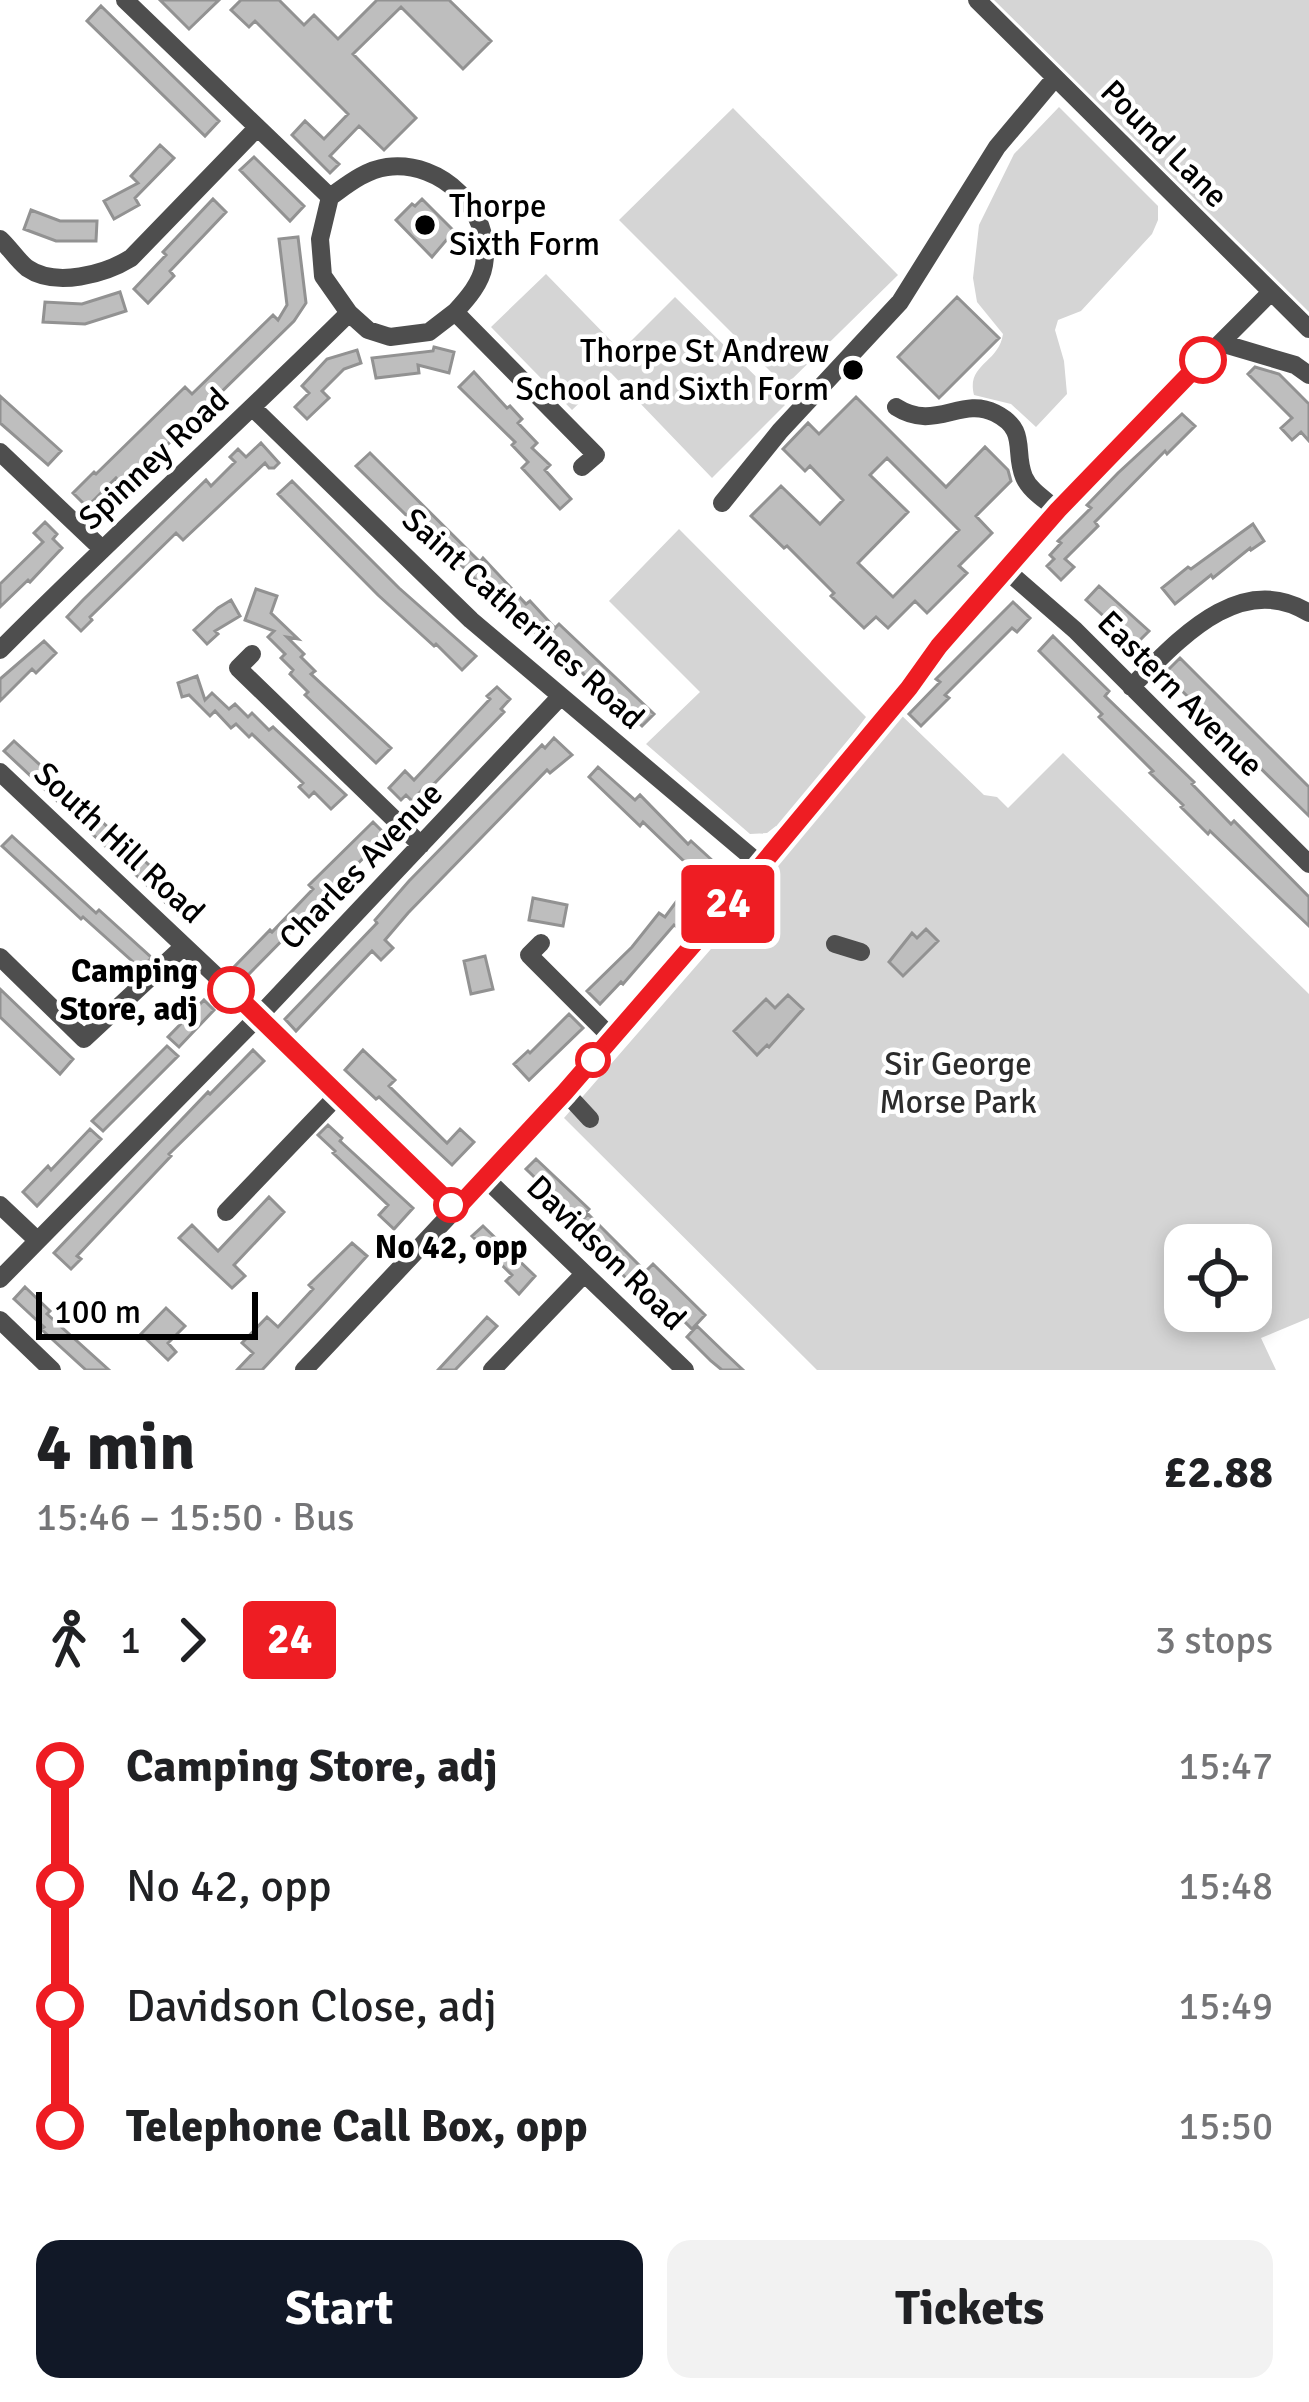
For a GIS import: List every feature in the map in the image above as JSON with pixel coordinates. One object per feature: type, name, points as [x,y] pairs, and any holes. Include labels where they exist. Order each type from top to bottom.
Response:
[{"type":"street","points":[[125,0],[330,197]]},
{"type":"street","name":"Pound Lane","points":[[977,0],[1309,329]]},
{"type":"street","points":[[722,502],[789,420],[903,298],[997,146],[1055,79]]},
{"type":"street","points":[[2,243],[28,268],[48,275],[76,277],[110,271],[131,258],[256,129]]},
{"type":"street","points":[[387,167],[423,170],[449,182],[485,233],[484,268],[472,294],[455,312],[429,332],[390,337],[368,330],[349,313],[323,276],[320,239],[330,197],[356,178],[387,167]]},
{"type":"street","points":[[304,1370],[565,1092],[762,866],[939,646],[1058,510],[1271,292]]},
{"type":"street","points":[[455,312],[596,457]]},
{"type":"street","name":"Spinney Road","points":[[0,650],[349,313]]},
{"type":"street","points":[[1221,343],[1295,365],[1309,375]]},
{"type":"street","points":[[896,407],[930,418],[964,409],[997,414],[1018,436],[1022,474],[1030,487],[1058,510]]},
{"type":"street","name":"Saint Catherines Road","points":[[253,408],[471,620],[762,866]]},
{"type":"street","points":[[0,452],[101,548]]},
{"type":"street","name":"Eastern Avenue","points":[[1006,569],[1075,630],[1309,864]]},
{"type":"street","points":[[1131,687],[1206,617],[1256,601],[1299,606],[1309,613]]},
{"type":"street","points":[[238,668],[421,844]]},
{"type":"street","name":"Charles Avenue","points":[[0,1279],[259,1016],[561,697]]},
{"type":"street","name":"South Hill Road","points":[[0,772],[456,1209]]},
{"type":"street","points":[[727,907],[749,927],[763,924]]},
{"type":"street","points":[[836,944],[860,952]]},
{"type":"street","points":[[0,957],[84,1040],[184,946]]},
{"type":"street","points":[[529,955],[612,1038]]},
{"type":"street","points":[[565,1092],[590,1119]]},
{"type":"street","points":[[255,1213],[233,1205],[340,1094]]},
{"type":"street","name":"Davidson Road","points":[[485,1178],[685,1370]]},
{"type":"street","points":[[0,1205],[37,1240]]},
{"type":"street","points":[[492,1370],[584,1274]]},
{"type":"street","points":[[0,1320],[52,1370]]},
{"type":"green space","points":[[994,0],[1309,0],[1309,312]]},
{"type":"green space","points":[[1059,107],[1158,206],[1158,220],[1152,234],[1081,311],[1058,320],[1055,330],[1067,394],[1036,427],[1011,404],[974,395],[975,376],[996,351],[1003,334],[977,302],[973,278],[979,225],[1014,154]]},
{"type":"green space","points":[[733,108],[898,275],[785,386],[619,220]]},
{"type":"green space","points":[[546,274],[621,351],[675,297],[785,405],[712,478],[611,373],[572,410],[491,327]]},
{"type":"green space","points":[[679,529],[866,717],[780,831],[776,826],[767,833],[750,834],[646,744],[700,692],[609,601]]},
{"type":"green space","name":"Sir George Morse Park","points":[[898,712],[984,795],[997,797],[1008,808],[1063,753],[1309,994],[1309,1318],[1261,1338],[1276,1370],[817,1370],[564,1118],[724,934]]},
{"type":"building","points":[[160,0],[219,0],[189,29]]},
{"type":"building","points":[[241,0],[279,0],[304,25],[314,15],[338,39],[377,0],[449,0],[491,41],[463,69],[401,7],[353,54],[416,118],[384,150],[359,126],[330,156],[339,164],[330,173],[292,135],[305,121],[324,139],[348,114],[255,21],[249,27],[231,10]]},
{"type":"building","points":[[101,6],[219,121],[205,136],[87,21]]},
{"type":"building","points":[[160,145],[174,158],[135,198],[139,205],[114,219],[104,201],[138,183],[131,176]]},
{"type":"building","points":[[254,157],[304,206],[290,221],[240,170]]},
{"type":"building","points":[[213,199],[226,212],[170,271],[174,276],[148,303],[134,289]]},
{"type":"building","name":"Thorpe Sixth Form","points":[[422,199],[454,231],[432,257],[396,220]]},
{"type":"building","points":[[31,210],[60,221],[97,221],[96,241],[56,241],[24,229]]},
{"type":"building","points":[[298,237],[306,303],[294,321],[124,487],[116,478],[87,507],[73,493],[94,472],[185,387],[192,394],[273,315],[278,320],[287,305],[279,239]]},
{"type":"building","points":[[120,292],[126,311],[85,324],[43,322],[45,302],[82,304]]},
{"type":"building","points":[[957,297],[999,338],[939,398],[898,357]]},
{"type":"building","points":[[434,347],[454,352],[449,373],[418,365],[419,373],[376,378],[372,358],[433,351]]},
{"type":"building","points":[[357,350],[361,363],[344,369],[322,391],[329,398],[307,419],[295,407],[309,393],[302,386],[327,359]]},
{"type":"building","points":[[1255,367],[1279,374],[1309,404],[1309,441],[1301,432],[1292,440],[1281,428],[1292,418],[1248,374]]},
{"type":"building","points":[[474,372],[522,419],[518,423],[537,443],[532,448],[550,465],[545,470],[571,499],[560,509],[522,468],[528,462],[512,445],[515,442],[459,387]]},
{"type":"building","points":[[0,396],[61,451],[48,465],[0,423]]},
{"type":"building","points":[[856,397],[946,487],[985,447],[1008,470],[1011,481],[976,516],[992,533],[959,566],[967,573],[927,613],[915,601],[888,628],[876,617],[864,628],[787,546],[751,516],[781,486],[820,524],[843,500],[810,466],[805,471],[783,449],[808,423],[819,434]],"holes":[[[887,458],[959,530],[893,597],[858,563],[908,512],[870,475]]]},
{"type":"building","points":[[1182,414],[1195,426],[1095,522],[1098,526],[1065,559],[1074,567],[1061,580],[1047,566],[1058,541],[1118,473]]},
{"type":"building","points":[[261,443],[279,463],[274,468],[265,463],[183,540],[176,533],[81,631],[67,617],[206,480],[211,486],[235,462],[230,457],[238,449],[246,457]]},
{"type":"building","points":[[370,453],[480,562],[483,558],[555,628],[559,624],[654,714],[642,726],[537,629],[534,632],[508,605],[504,608],[455,563],[356,466]]},
{"type":"building","points":[[292,481],[399,588],[476,656],[462,670],[378,595],[278,494]]},
{"type":"building","points":[[45,522],[62,548],[0,607],[0,584],[43,542],[34,533]]},
{"type":"building","points":[[1253,524],[1264,541],[1175,604],[1162,588]]},
{"type":"building","points":[[1099,586],[1149,631],[1135,645],[1086,600]]},
{"type":"building","points":[[256,589],[277,596],[271,613],[298,639],[287,637],[304,654],[301,657],[315,671],[311,674],[391,748],[376,763],[305,695],[308,692],[281,658],[285,654],[268,637],[274,631],[245,620]]},
{"type":"building","points":[[231,600],[240,616],[215,631],[218,634],[207,644],[194,630]]},
{"type":"building","points":[[1013,602],[1030,618],[1017,632],[1012,628],[921,726],[909,714],[940,682],[936,679]]},
{"type":"building","points":[[1053,636],[1109,691],[1105,696],[1309,897],[1309,926],[1181,807],[1099,717],[1102,714],[1039,651]]},
{"type":"building","points":[[44,641],[56,653],[0,701],[0,679]]},
{"type":"building","points":[[1180,658],[1309,787],[1309,816],[1162,676]]},
{"type":"building","points":[[197,676],[205,700],[212,693],[229,709],[235,704],[269,730],[273,727],[346,795],[331,809],[314,792],[309,797],[299,787],[303,783],[252,734],[249,737],[236,724],[231,728],[215,711],[210,716],[189,695],[182,697],[178,683]]},
{"type":"building","points":[[497,687],[510,699],[501,709],[504,712],[425,793],[422,790],[412,801],[406,795],[401,800],[389,788],[405,771],[414,780]]},
{"type":"building","points":[[554,738],[572,755],[550,773],[547,770],[408,913],[385,940],[393,948],[381,960],[372,951],[296,1031],[285,1019],[377,923],[409,881]]},
{"type":"building","points":[[14,741],[197,909],[185,921],[4,751]]},
{"type":"building","points":[[598,767],[635,800],[640,795],[688,844],[691,841],[725,872],[713,885],[643,822],[640,826],[589,777]]},
{"type":"building","points":[[373,822],[386,835],[245,978],[234,967]]},
{"type":"building","points":[[12,836],[152,958],[140,968],[81,919],[2,846]]},
{"type":"building","points":[[533,898],[567,905],[563,926],[529,920]]},
{"type":"building","points":[[676,902],[689,910],[680,929],[674,925],[600,1004],[587,991],[659,913],[665,917]]},
{"type":"building","points":[[926,929],[938,941],[903,976],[889,962],[912,933],[917,938]]},
{"type":"building","points":[[485,956],[493,989],[471,994],[464,961]]},
{"type":"building","points":[[0,989],[73,1059],[60,1074],[0,1017]]},
{"type":"building","points":[[788,995],[803,1009],[757,1055],[734,1031],[766,999],[775,1008]]},
{"type":"building","points":[[204,1000],[214,1010],[179,1047],[168,1037]]},
{"type":"building","points":[[569,1014],[583,1028],[529,1080],[514,1064]]},
{"type":"building","points":[[167,1046],[178,1056],[103,1131],[92,1121]]},
{"type":"building","points":[[253,1050],[264,1061],[169,1154],[77,1256],[81,1259],[71,1269],[54,1253]]},
{"type":"building","points":[[363,1050],[395,1080],[389,1086],[447,1143],[460,1129],[474,1142],[452,1165],[345,1070]]},
{"type":"building","points":[[328,1125],[413,1208],[394,1229],[379,1215],[388,1205],[318,1135]]},
{"type":"building","points":[[90,1129],[101,1139],[37,1206],[23,1192]]},
{"type":"building","points":[[536,1159],[589,1209],[579,1220],[526,1169]]},
{"type":"building","points":[[269,1197],[284,1212],[234,1265],[245,1276],[232,1288],[179,1238],[192,1225],[218,1251]]},
{"type":"building","points":[[588,1214],[640,1266],[627,1279],[575,1228]]},
{"type":"building","points":[[483,1226],[535,1276],[519,1294],[506,1281],[512,1275],[472,1236]]},
{"type":"building","points":[[352,1243],[367,1256],[262,1370],[237,1370],[253,1353],[242,1343],[267,1317],[278,1327],[313,1289],[309,1285]]},
{"type":"building","points":[[653,1264],[705,1315],[692,1329],[640,1277]]},
{"type":"building","points":[[25,1287],[50,1311],[47,1314],[109,1370],[86,1370],[41,1329],[44,1327],[14,1299]]},
{"type":"building","points":[[166,1308],[185,1326],[168,1343],[176,1352],[168,1360],[141,1334]]},
{"type":"building","points":[[487,1317],[497,1326],[455,1370],[438,1370]]},
{"type":"building","points":[[697,1326],[743,1370],[722,1370],[711,1361],[687,1337]]},
{"type":"bus line","name":"24","points":[[231,990],[456,1209],[744,886],[939,646],[1058,510],[1203,360]]},
{"type":"place","name":"Thorpe Sixth Form","points":[[425,225]]},
{"type":"place","name":"Thorpe St Andrew School and Sixth Form","points":[[853,370]]},
{"type":"place","name":"Camping Store, adj","points":[[231,990]]},
{"type":"place","name":"No 42, opp","points":[[451,1205]]}]
